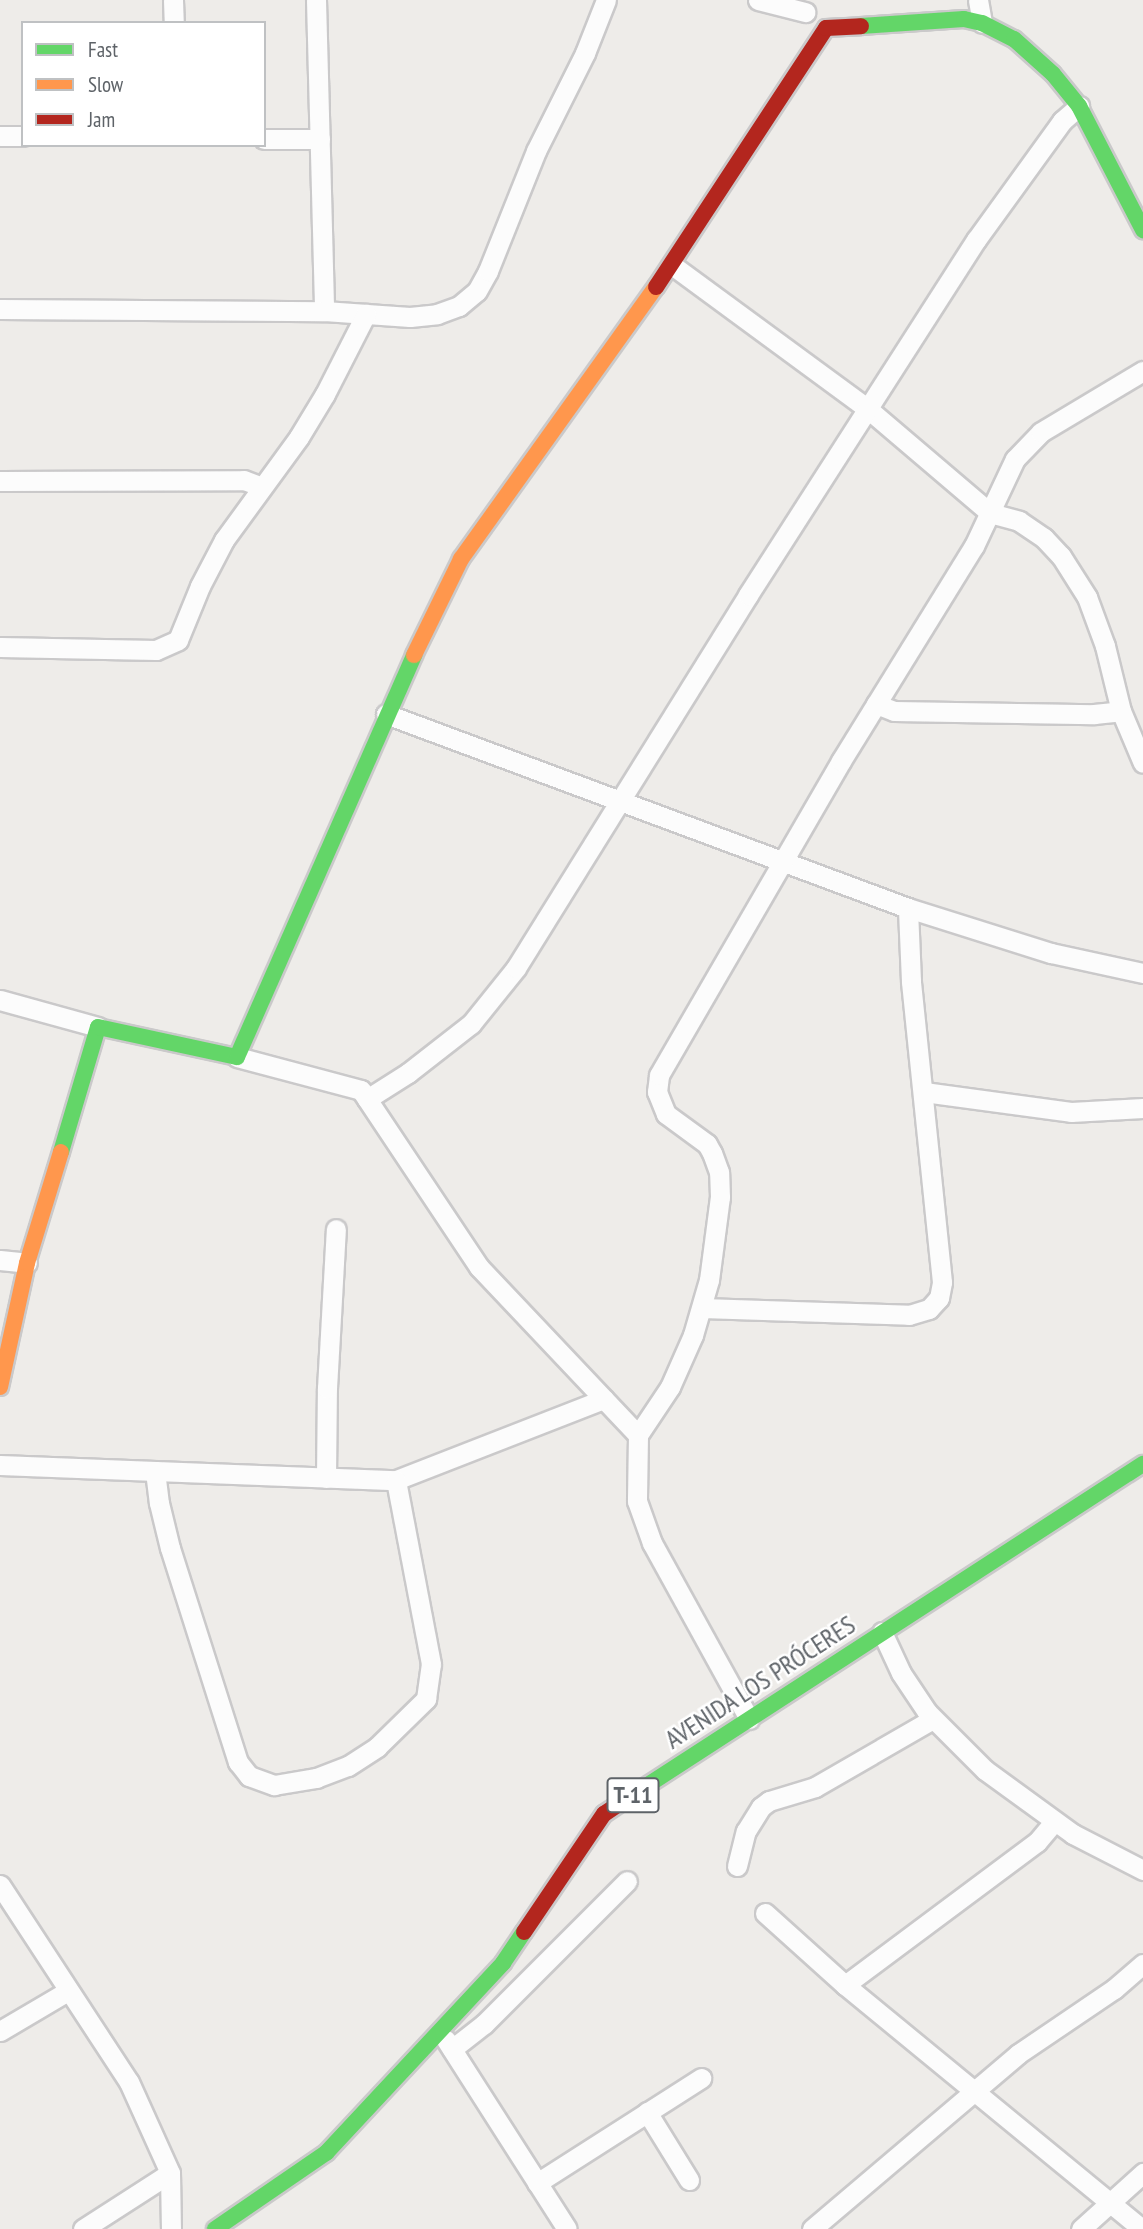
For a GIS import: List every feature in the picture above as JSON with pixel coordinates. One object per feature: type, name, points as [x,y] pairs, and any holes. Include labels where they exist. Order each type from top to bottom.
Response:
[{"type":"main road","points":[[0,1387],[27,1263],[99,1027],[237,1057],[386,714],[461,559],[672,265],[826,28],[964,19],[982,23],[1027,49],[1079,106],[1143,230]]},
{"type":"main road","name":"AVENIDA LOS PRÓCERES","points":[[215,2229],[326,2153],[503,1963],[604,1814],[1054,1519],[1143,1464]]},
{"type":"street","points":[[173,0],[174,21]]},
{"type":"street","points":[[316,0],[324,311]]},
{"type":"street","points":[[0,309],[324,311],[410,317],[437,314],[459,306],[477,291],[488,271],[536,151],[585,53],[606,0]]},
{"type":"street","points":[[758,0],[805,6],[811,29],[820,38]]},
{"type":"street","points":[[978,0],[982,23]]},
{"type":"street","points":[[367,1099],[408,1073],[471,1024],[536,939],[620,800],[976,240],[1062,121],[1079,106]]},
{"type":"street","points":[[0,136],[21,136]]},
{"type":"street","points":[[266,139],[320,139]]},
{"type":"street","points":[[672,265],[868,409],[990,513],[1032,528],[1044,538],[1075,576],[1098,621],[1121,711],[1143,763]]},
{"type":"street","points":[[0,647],[156,650],[173,645],[182,634],[200,586],[224,540],[325,394],[366,314]]},
{"type":"street","points":[[749,1719],[652,1544],[637,1501],[638,1435],[670,1387],[702,1308],[717,1233],[719,1172],[707,1144],[666,1114],[659,1100],[657,1084],[663,1066],[782,863],[974,546],[1007,472],[1027,445],[1041,432],[1143,371]]},
{"type":"street","points":[[0,481],[244,481],[262,487]]},
{"type":"street","points":[[876,704],[894,711],[1094,714],[1121,711]]},
{"type":"street","points":[[386,714],[908,908],[1051,953],[1143,973]]},
{"type":"street","points":[[702,1308],[909,1315],[923,1313],[935,1304],[942,1282],[911,981],[908,908]]},
{"type":"street","points":[[0,1000],[99,1027]]},
{"type":"street","points":[[237,1057],[361,1090],[479,1267],[638,1435]]},
{"type":"street","points":[[924,1092],[1071,1112],[1143,1108]]},
{"type":"street","points":[[326,1478],[327,1388],[336,1229]]},
{"type":"street","points":[[0,1260],[27,1263]]},
{"type":"street","points":[[0,1465],[396,1480],[604,1399]]},
{"type":"street","points":[[155,1471],[159,1503],[170,1548],[238,1762],[256,1781],[274,1785],[316,1778],[348,1766],[377,1747],[426,1699],[431,1664],[396,1480]]},
{"type":"street","points":[[882,1632],[901,1674],[933,1719],[985,1770],[1054,1822],[1143,1870]]},
{"type":"street","points":[[737,1866],[746,1831],[761,1807],[769,1801],[816,1787],[933,1719]]},
{"type":"street","points":[[845,1985],[1037,1842],[1054,1822]]},
{"type":"street","points":[[452,2049],[484,2024],[627,1881]]},
{"type":"street","points":[[0,1885],[129,2082],[170,2173],[172,2229]]},
{"type":"street","points":[[765,1913],[845,1985],[1112,2201],[1142,2229]]},
{"type":"street","points":[[515,1945],[541,1967]]},
{"type":"street","points":[[812,2229],[1018,2054],[1114,1989],[1143,1964]]},
{"type":"street","points":[[0,2032],[68,1991]]},
{"type":"street","points":[[440,2031],[566,2229]]},
{"type":"street","points":[[537,2183],[701,2078]]},
{"type":"street","points":[[647,2112],[689,2180]]},
{"type":"street","points":[[83,2229],[170,2173]]},
{"type":"street","points":[[1082,2229],[1143,2173]]},
{"type":"traffic: fast","points":[[861,26],[964,19],[982,23],[1014,39],[1053,74],[1079,106],[1143,230]]},
{"type":"traffic: fast","points":[[61,1152],[98,1027],[237,1057],[414,655]]},
{"type":"traffic: fast","points":[[634,1794],[1143,1464]]},
{"type":"traffic: fast","points":[[215,2229],[326,2153],[503,1963],[524,1932]]},
{"type":"traffic: slow","points":[[414,655],[461,559],[656,287]]},
{"type":"traffic: slow","points":[[0,1387],[27,1263],[61,1152]]},
{"type":"traffic: jam","points":[[656,287],[826,28],[861,26]]},
{"type":"traffic: jam","points":[[524,1932],[604,1814],[634,1794]]}]
